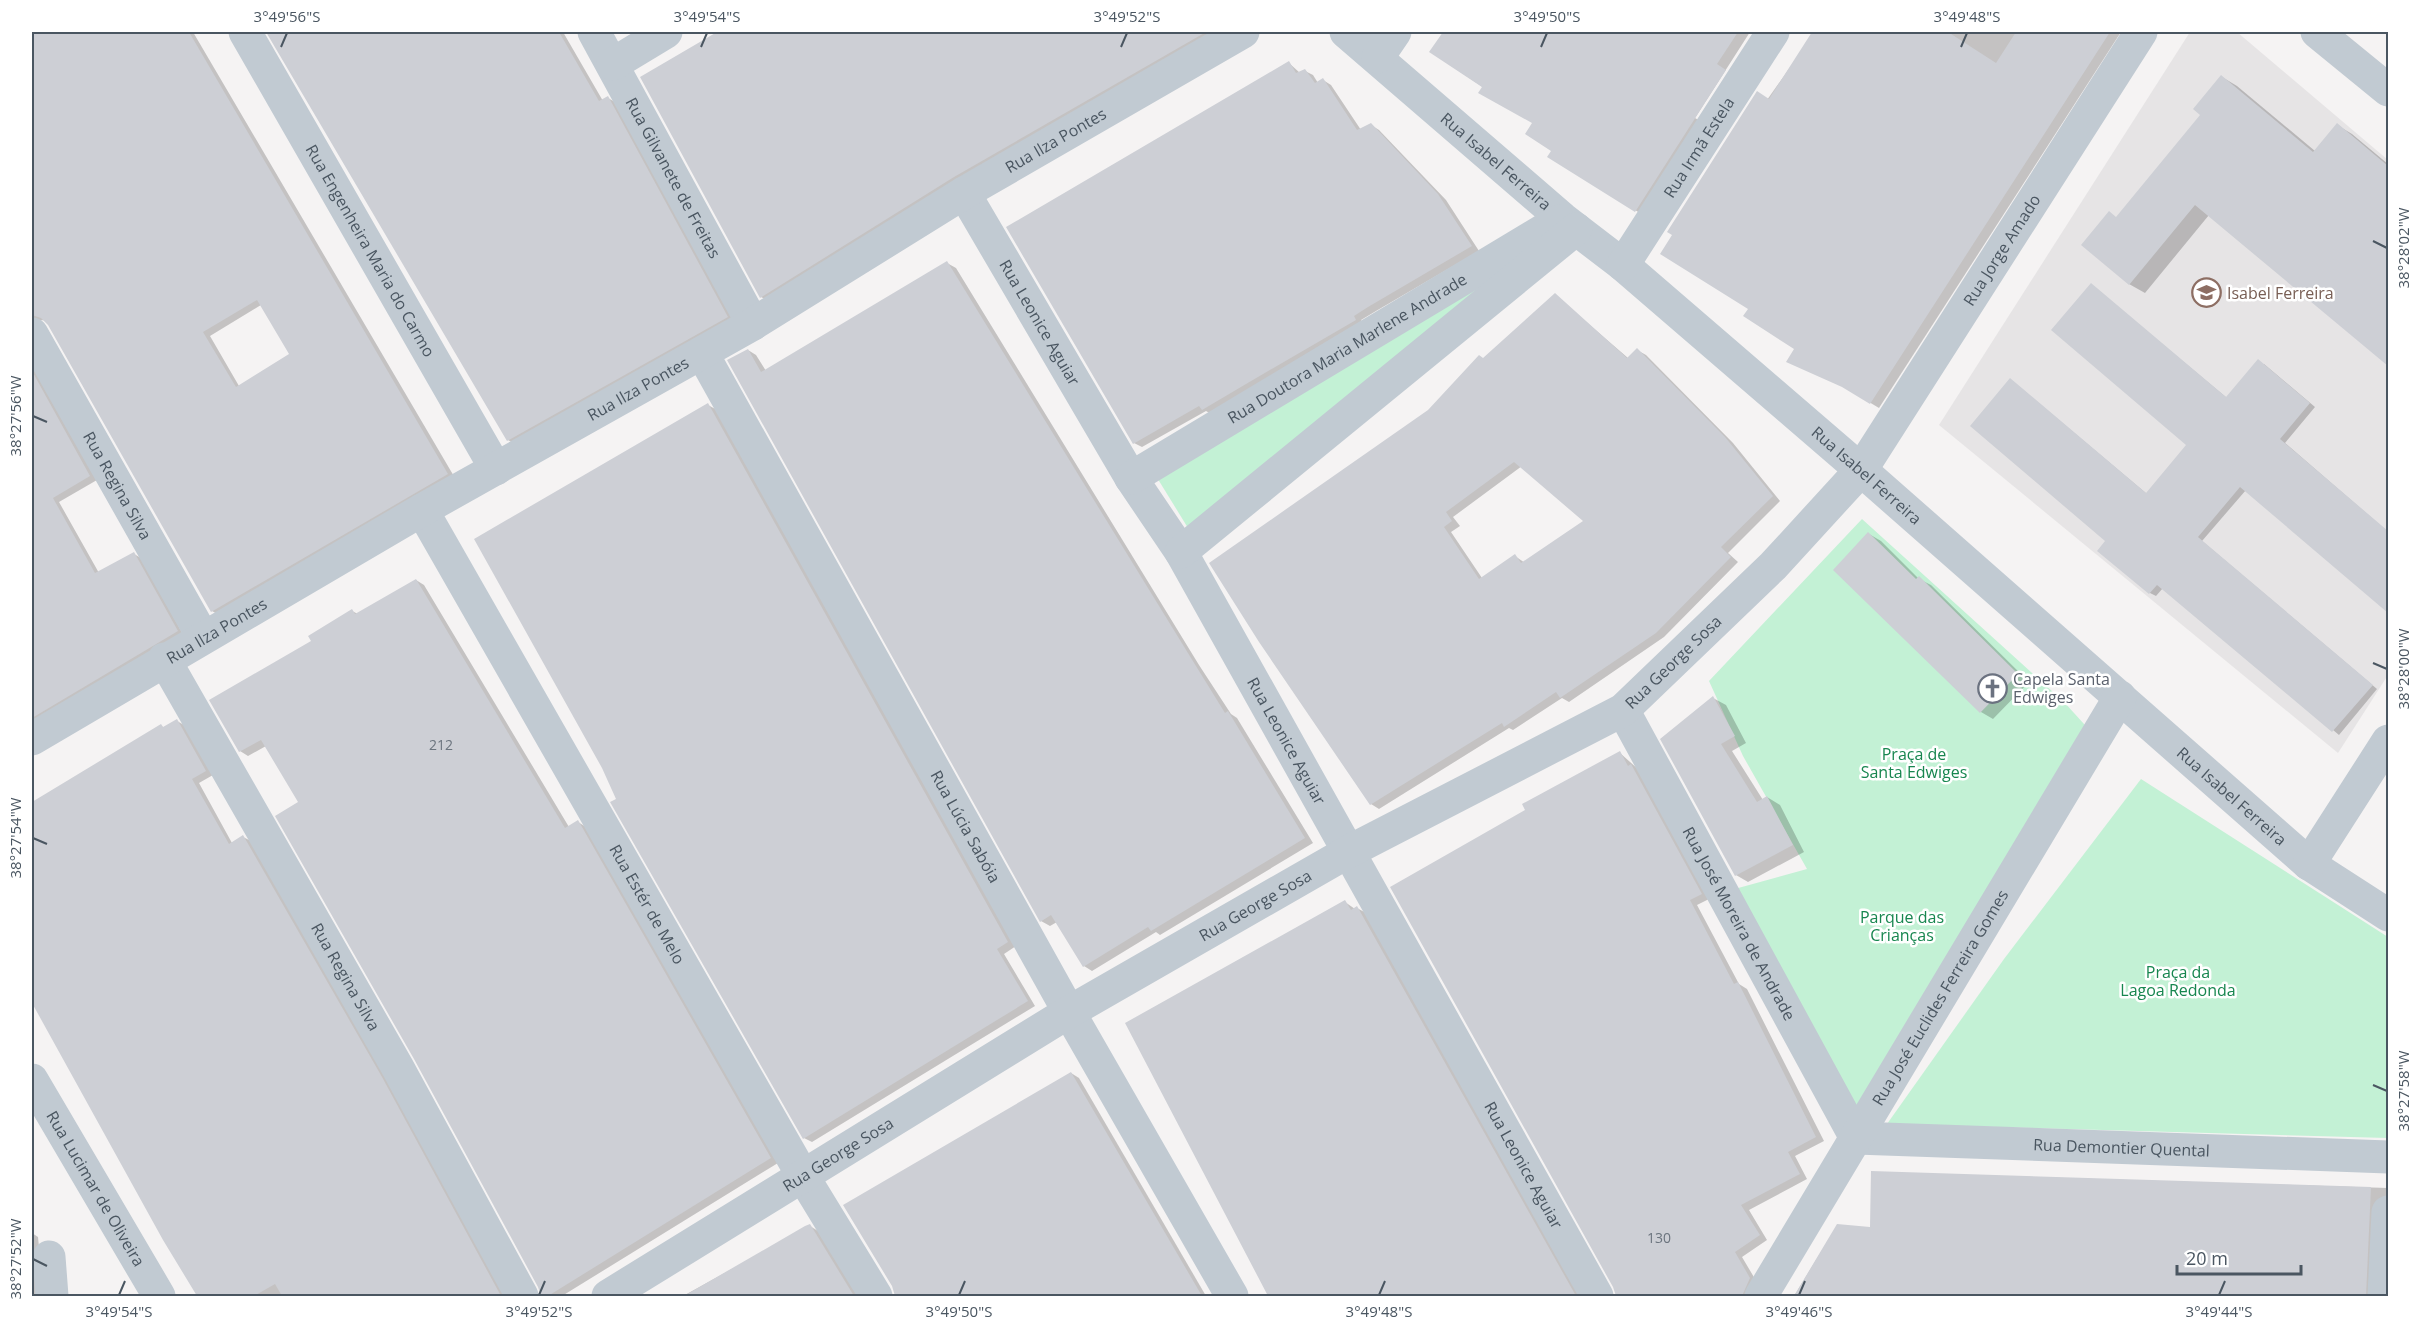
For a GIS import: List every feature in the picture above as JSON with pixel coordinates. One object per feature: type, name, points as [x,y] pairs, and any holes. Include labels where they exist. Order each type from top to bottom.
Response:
[{"type":"street","name":"Rua Engenheira Maria do Carmo","points":[[245,32],[496,469]]},
{"type":"street","name":"Rua Gilvanete de Freitas","points":[[594,32],[753,324]]},
{"type":"street","points":[[613,64],[666,32]]},
{"type":"street","name":"Rua Ilza Pontes","points":[[32,739],[164,659],[422,510],[702,354],[964,193],[1243,32]]},
{"type":"street","name":"Rua Isabel Ferreira","points":[[1346,32],[1386,44],[1569,224],[1623,264],[2309,864],[2388,915]]},
{"type":"street","name":"Rua Irmã Estela","points":[[1623,264],[1773,32]]},
{"type":"street","name":"Rua Jorge Amado","points":[[1861,470],[2142,32]]},
{"type":"street","points":[[2317,32],[2388,90]]},
{"type":"street","name":"Rua Leonice Aguiar","points":[[964,193],[1131,478],[1181,552],[1597,1296]]},
{"type":"street","points":[[1181,552],[1569,224]]},
{"type":"street","name":"Rua Doutora Maria Marlene Andrade","points":[[1131,478],[1569,224]]},
{"type":"street","name":"Rua Regina Silva","points":[[32,334],[203,637]]},
{"type":"street","name":"Rua Lúcia Sabóia","points":[[702,354],[1069,1012],[1232,1296]]},
{"type":"street","name":"Rua George Sosa","points":[[608,1296],[804,1178],[1069,1012],[1348,852],[1623,710],[1773,566],[1861,470]]},
{"type":"street","name":"Rua Estér de Melo","points":[[422,510],[804,1178],[876,1296]]},
{"type":"street","name":"Rua Regina Silva","points":[[164,659],[398,1068],[522,1296]]},
{"type":"street","name":"Rua José Euclides Ferreira Gomes","points":[[1761,1296],[2120,697]]},
{"type":"street","name":"Rua José Moreira de Andrade","points":[[1623,710],[1856,1138]]},
{"type":"street","points":[[2309,864],[2388,741]]},
{"type":"street","name":"Rua Lucimar de Oliveira","points":[[32,1080],[159,1296]]},
{"type":"street","name":"Rua Demontier Quental","points":[[1856,1138],[2388,1157]]},
{"type":"street","points":[[2384,1296],[2388,1212]]},
{"type":"street","points":[[49,1257],[52,1296]]},
{"type":"shaded area","name":"Isabel Ferreira","points":[[2190,32],[2237,32],[2388,160],[2388,675],[2338,753],[1939,425]]},
{"type":"green space","points":[[1506,266],[1188,528],[1156,476]]},
{"type":"green space","name":"Praça de Santa Edwiges","points":[[1862,519],[2064,702],[2104,746],[1857,1115],[1731,890],[1807,869],[1743,756],[1709,681]]},
{"type":"green space","name":"Praça da Lagoa Redonda","points":[[2141,779],[2388,937],[2388,1138],[1887,1124],[2004,959]]},
{"type":"building","points":[[32,32],[189,32],[448,474],[211,612],[48,325],[41,318],[32,315]],"holes":[[[257,300],[289,354],[236,387],[203,332]]]},
{"type":"building","points":[[266,32],[559,32],[599,101],[608,96],[728,317],[507,441]]},
{"type":"building","points":[[717,32],[1206,32],[954,177],[760,298],[640,77]]},
{"type":"building","points":[[1443,32],[1738,32],[1717,64],[1726,70],[1635,212],[1547,157],[1551,151],[1525,134],[1532,123],[1478,93],[1482,87],[1429,52]]},
{"type":"building","points":[[1812,32],[1948,32],[1996,63],[2016,32],[2110,32],[1870,404],[1842,387],[1786,362],[1794,349],[1743,316],[1748,309],[1660,254],[1672,235],[1667,232],[1757,91],[1769,99]]},
{"type":"building","points":[[1289,61],[1296,73],[1305,69],[1315,83],[1323,78],[1357,130],[1371,123],[1438,194],[1472,246],[1368,307],[1354,316],[1356,320],[1202,410],[1199,406],[1133,444],[1006,227]]},
{"type":"building","points":[[2221,75],[2313,152],[2337,123],[2388,166],[2388,366],[2195,205],[2129,285],[2081,245],[2109,211],[2116,217],[2200,115],[2193,109]]},
{"type":"building","points":[[947,261],[1225,713],[1228,711],[1305,838],[1151,931],[1148,927],[1083,967],[1051,915],[1040,922],[727,360],[748,349],[761,372]]},
{"type":"building","points":[[2091,283],[2226,397],[2258,359],[2310,403],[2280,439],[2388,531],[2388,613],[2240,487],[2198,537],[2373,685],[2332,732],[2157,585],[2149,594],[2097,551],[2105,541],[1970,426],[2010,378],[2146,493],[2186,445],[2051,330]]},
{"type":"building","points":[[1555,293],[1627,358],[1637,348],[1725,437],[1773,496],[1721,547],[1731,557],[1656,633],[1560,698],[1556,692],[1504,727],[1502,723],[1370,805],[1259,642],[1209,563],[1428,410],[1479,355],[1483,358]],"holes":[[[1514,462],[1583,521],[1521,563],[1515,554],[1479,579],[1444,527],[1452,521],[1446,512]]]},
{"type":"building","points":[[32,371],[90,476],[53,498],[95,573],[134,552],[178,631],[32,718]]},
{"type":"building","points":[[708,403],[1008,942],[997,949],[1028,1001],[803,1139],[610,802],[616,799],[602,768],[474,539]]},
{"type":"building","points":[[1868,532],[1916,579],[1919,576],[2018,674],[1980,713],[1833,570]]},
{"type":"building","points":[[416,579],[565,828],[578,820],[771,1158],[548,1296],[541,1296],[414,1059],[275,816],[298,802],[261,740],[239,752],[209,700],[311,641],[308,636],[352,609],[355,614]]},
{"type":"building","points":[[1713,696],[1735,736],[1721,744],[1757,802],[1767,796],[1793,845],[1735,876],[1660,739]]},
{"type":"building","points":[[177,719],[206,771],[192,779],[229,844],[243,835],[382,1077],[501,1296],[282,1296],[275,1284],[254,1296],[197,1296],[163,1240],[32,1003],[32,802],[161,724],[163,727]]},
{"type":"building","points":[[1620,751],[1628,766],[1631,764],[1702,894],[1690,900],[1734,984],[1738,982],[1816,1137],[1788,1152],[1800,1174],[1741,1205],[1760,1235],[1735,1252],[1750,1278],[1742,1296],[1616,1296],[1390,887],[1525,810],[1522,804]]},
{"type":"building","points":[[1345,900],[1351,910],[1357,906],[1576,1296],[1268,1296],[1125,1023]]},
{"type":"building","points":[[1071,1072],[1202,1296],[895,1296],[892,1286],[843,1205]]},
{"type":"building","points":[[1871,1171],[2371,1187],[2366,1296],[2043,1294],[2043,1296],[1794,1296],[1837,1224],[1870,1227]]},
{"type":"building","points":[[810,1224],[854,1296],[684,1296],[805,1226]]},
{"type":"place","name":"Isabel Ferreira","points":[[2206,293]]},
{"type":"place","name":"Capela Santa Edwiges","points":[[1992,688]]},
{"type":"park label","name":"Parque das Crianças","points":[[1902,926]]}]
